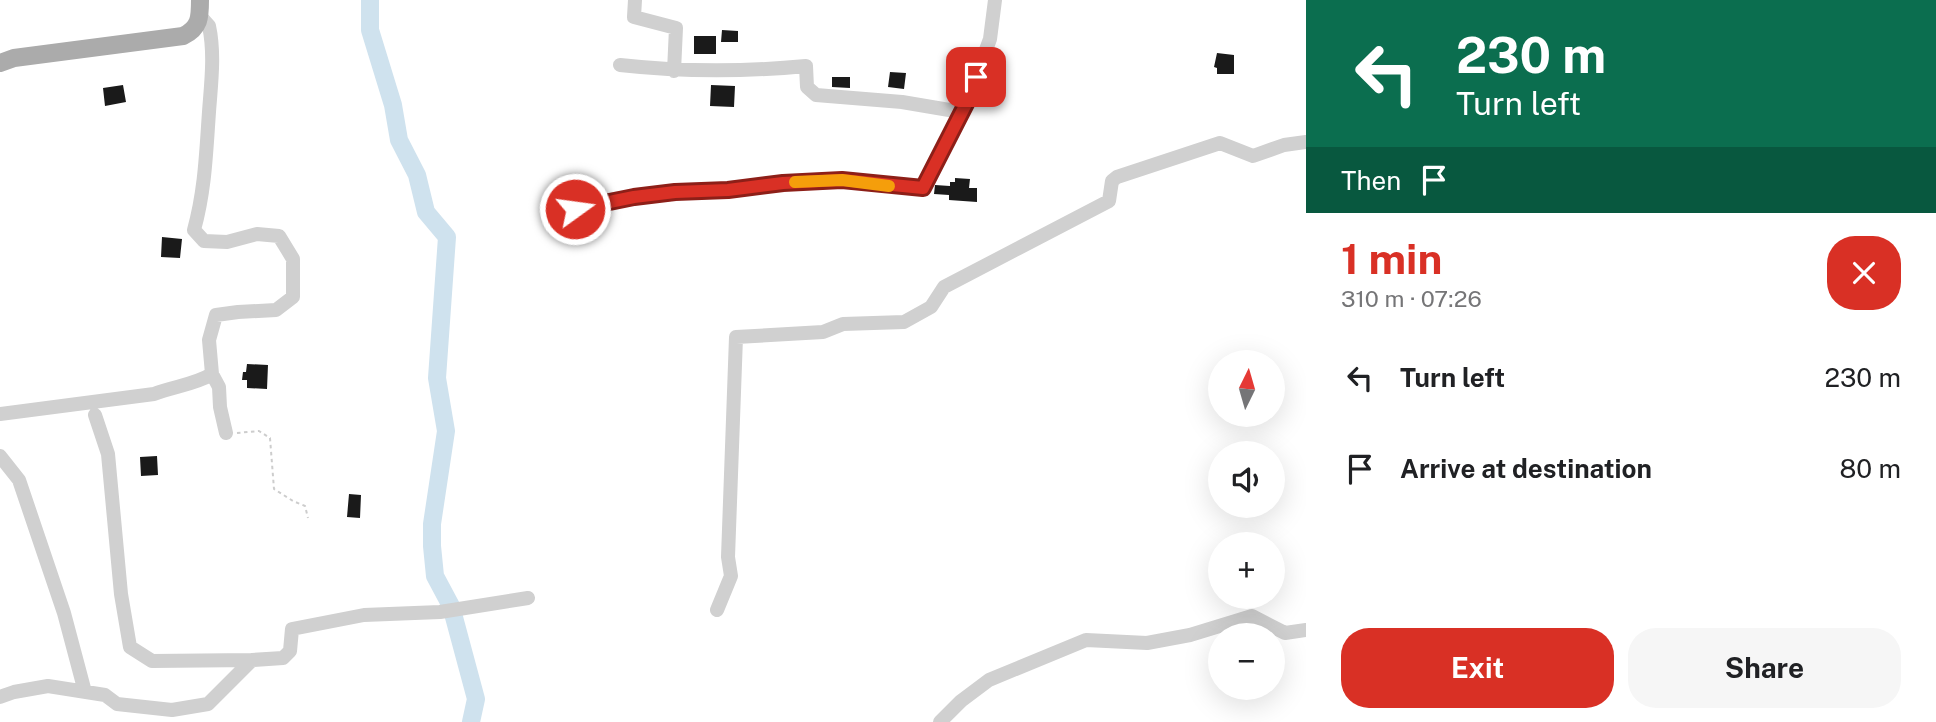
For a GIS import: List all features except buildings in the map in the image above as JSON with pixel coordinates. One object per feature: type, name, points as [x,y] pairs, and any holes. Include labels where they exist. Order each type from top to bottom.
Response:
[{"type":"main road","points":[[0,63],[14,58],[183,36],[193,32],[198,24],[200,8]]},
{"type":"street","points":[[635,0],[634,17],[676,28],[674,71]]},
{"type":"street","points":[[575,209],[638,196],[783,183],[842,180],[923,188],[970,96],[990,39],[995,0]]},
{"type":"street","points":[[200,8],[209,26],[212,61],[208,155],[202,200],[194,230],[204,241],[227,242],[257,234],[279,236],[293,259],[293,297],[276,310],[216,316],[209,340],[212,374],[219,387],[226,433]]},
{"type":"street","points":[[620,65],[674,71],[751,72],[806,66],[807,87],[816,95],[902,102],[961,112]]},
{"type":"street","points":[[717,610],[731,576],[728,557],[736,337],[823,332],[843,324],[904,322],[930,307],[944,287],[1109,201],[1112,181],[1118,177],[1220,143],[1253,156],[1284,145],[1306,142]]},
{"type":"street","points":[[0,414],[154,394],[171,387],[198,383],[212,374]]},
{"type":"street","points":[[95,415],[108,454],[121,594],[130,647],[152,660],[283,658],[290,651],[292,629],[364,614],[440,612],[528,598]]},
{"type":"street","points":[[0,456],[19,480],[64,613],[85,692]]},
{"type":"street","points":[[940,722],[961,701],[989,680],[1086,640],[1147,643],[1190,635],[1252,615],[1285,632],[1306,630]]},
{"type":"street","points":[[0,697],[48,686],[105,695],[117,704],[172,710],[208,704],[252,660]]},
{"type":"path","points":[[226,433],[258,431],[270,438],[274,489],[305,506],[308,518]]},
{"type":"waterway","points":[[370,0],[370,30],[393,105],[399,140],[417,175],[426,212],[447,237],[437,378],[446,431],[432,524],[432,546],[435,576],[451,606],[476,699],[471,722]]},
{"type":"slow traffic","points":[[795,182],[842,180],[889,186]]},
{"type":"route","points":[[575,209],[634,197],[783,183],[842,180],[909,189],[923,188],[970,96],[976,77]]}]
